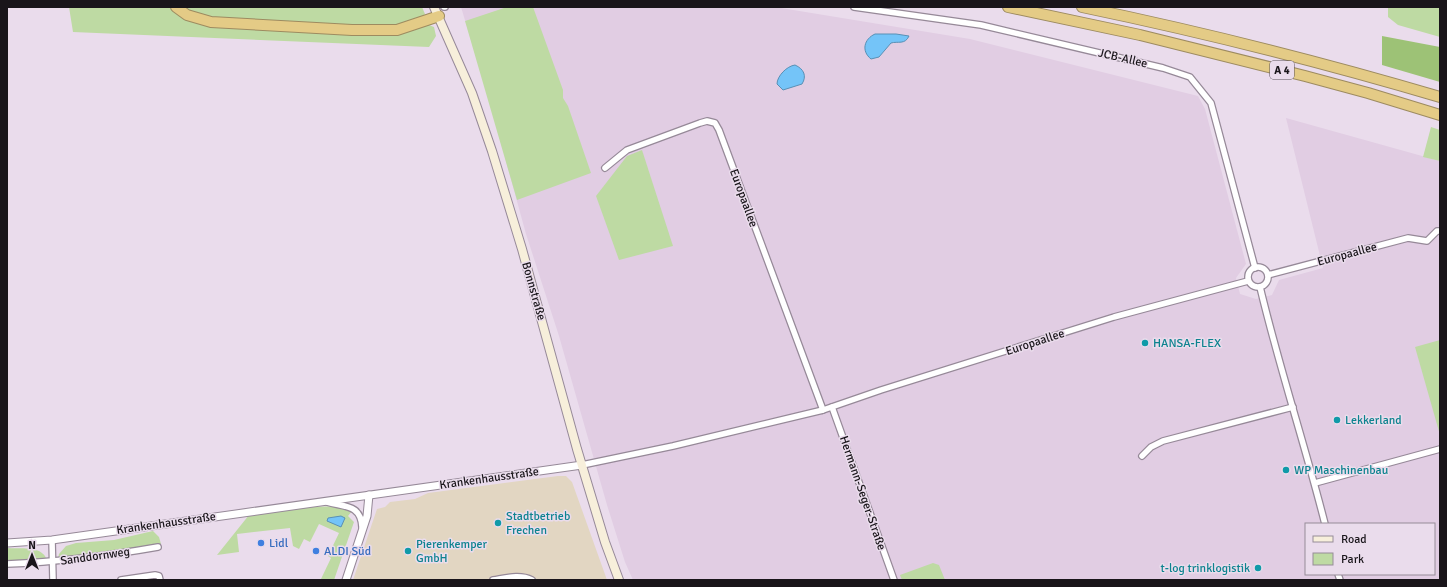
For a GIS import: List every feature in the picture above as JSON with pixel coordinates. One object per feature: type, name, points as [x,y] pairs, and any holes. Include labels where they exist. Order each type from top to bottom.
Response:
[{"type":"highway","points":[[176,7],[187,15],[211,22],[352,30],[396,30],[437,12]]},
{"type":"highway","name":"A 4","points":[[1008,7],[1140,34],[1368,93],[1440,115]]},
{"type":"highway","name":"A 4","points":[[1082,7],[1181,29],[1316,62],[1440,96]]},
{"type":"main road","name":"Bonnstraße","points":[[437,12],[472,93],[494,158],[522,249],[605,542],[619,580]]},
{"type":"street","name":"JCB-Allee","points":[[854,7],[981,25],[1163,68],[1190,77],[1211,103],[1255,268]]},
{"type":"street","name":"Europaallee","points":[[605,168],[627,150],[700,123],[707,121],[715,124],[719,130],[823,410]]},
{"type":"street","name":"Europaallee","points":[[1268,275],[1408,238],[1427,241],[1438,231],[1440,231]]},
{"type":"street","points":[[1255,268],[1263,268],[1268,275],[1266,284],[1260,288],[1253,286],[1248,281],[1250,271],[1255,268]]},
{"type":"street","name":"Europaallee","points":[[582,464],[673,446],[823,410],[881,390],[1120,315],[1248,281]]},
{"type":"street","points":[[1260,288],[1315,483],[1325,523]]},
{"type":"street","name":"Hermann-Seger-Straße","points":[[832,407],[894,580]]},
{"type":"street","points":[[1142,456],[1151,447],[1163,441],[1293,407]]},
{"type":"street","points":[[1315,483],[1440,450]]},
{"type":"street","name":"Krankenhausstraße","points":[[7,543],[52,540],[560,469],[582,464]]},
{"type":"street","points":[[346,580],[367,516],[369,495]]},
{"type":"street","name":"Krankenhausstraße","points":[[324,501],[350,507],[356,511],[362,520],[362,532]]},
{"type":"street","points":[[52,540],[53,580]]},
{"type":"street","name":"Sanddornweg","points":[[7,564],[52,562],[112,555],[158,547]]},
{"type":"street","points":[[121,580],[151,575],[157,575],[160,579]]},
{"type":"street","points":[[493,580],[518,577],[527,577],[532,580]]},
{"type":"shaded area","points":[[461,7],[775,7],[970,39],[1198,96],[1205,109],[1246,264],[1236,278],[1240,294],[1256,299],[1272,295],[1279,280],[1323,268],[1286,118],[1440,161],[1440,580],[633,580],[625,562],[607,505],[559,336],[526,234],[490,103]]},
{"type":"shaded area","points":[[566,476],[572,482],[607,580],[353,580],[377,509],[385,507],[390,502],[415,499],[428,493]]},
{"type":"green space","points":[[69,7],[169,7],[179,15],[213,26],[429,25],[434,27],[436,36],[429,47],[73,32]]},
{"type":"green space","points":[[180,7],[422,7],[425,14],[422,18],[391,26],[344,25],[202,17]]},
{"type":"green space","points":[[507,7],[533,7],[563,90],[563,98],[568,106],[591,173],[517,200],[465,21]]},
{"type":"green space","points":[[1388,7],[1440,7],[1440,37],[1398,25],[1388,17]]},
{"type":"green space","points":[[1382,36],[1440,47],[1440,82],[1382,65]]},
{"type":"green space","points":[[1431,127],[1440,130],[1440,161],[1423,157]]},
{"type":"green space","points":[[642,150],[673,246],[619,260],[596,196],[627,156]]},
{"type":"green space","points":[[1440,340],[1440,435],[1415,347]]},
{"type":"green space","points":[[343,506],[352,511],[348,516],[354,522],[334,580],[321,579],[331,558],[328,556],[339,533],[319,524],[310,542],[304,539],[299,549],[293,546],[290,528],[237,534],[239,552],[217,555],[249,515],[306,507]]},
{"type":"green space","points":[[153,531],[159,537],[161,544],[58,559],[59,554],[66,546],[76,543],[114,540]]},
{"type":"green space","points":[[7,548],[25,548],[36,550],[45,556],[47,561],[7,562]]},
{"type":"green space","points":[[933,563],[939,565],[945,580],[902,580],[900,575]]},
{"type":"water","points":[[875,34],[896,34],[909,36],[903,42],[891,43],[879,57],[871,59],[866,52],[865,45],[868,39]]},
{"type":"water","points":[[795,65],[804,73],[804,81],[802,84],[783,90],[777,84],[777,81],[786,69]]},
{"type":"water","points":[[341,516],[345,518],[341,527],[327,521],[328,518]]},
{"type":"place","name":"HANSA-FLEX","points":[[1145,343]]},
{"type":"place","name":"Lekkerland","points":[[1337,420]]},
{"type":"place","name":"WP Maschinenbau","points":[[1286,470]]},
{"type":"place","name":"Stadtbetrieb Frechen","points":[[498,523]]},
{"type":"place","name":"Lidl","points":[[261,543]]},
{"type":"place","name":"ALDI Süd","points":[[316,551]]},
{"type":"place","name":"Pierenkemper GmbH","points":[[408,551]]},
{"type":"place","name":"t-log trinklogistik","points":[[1258,568]]}]
